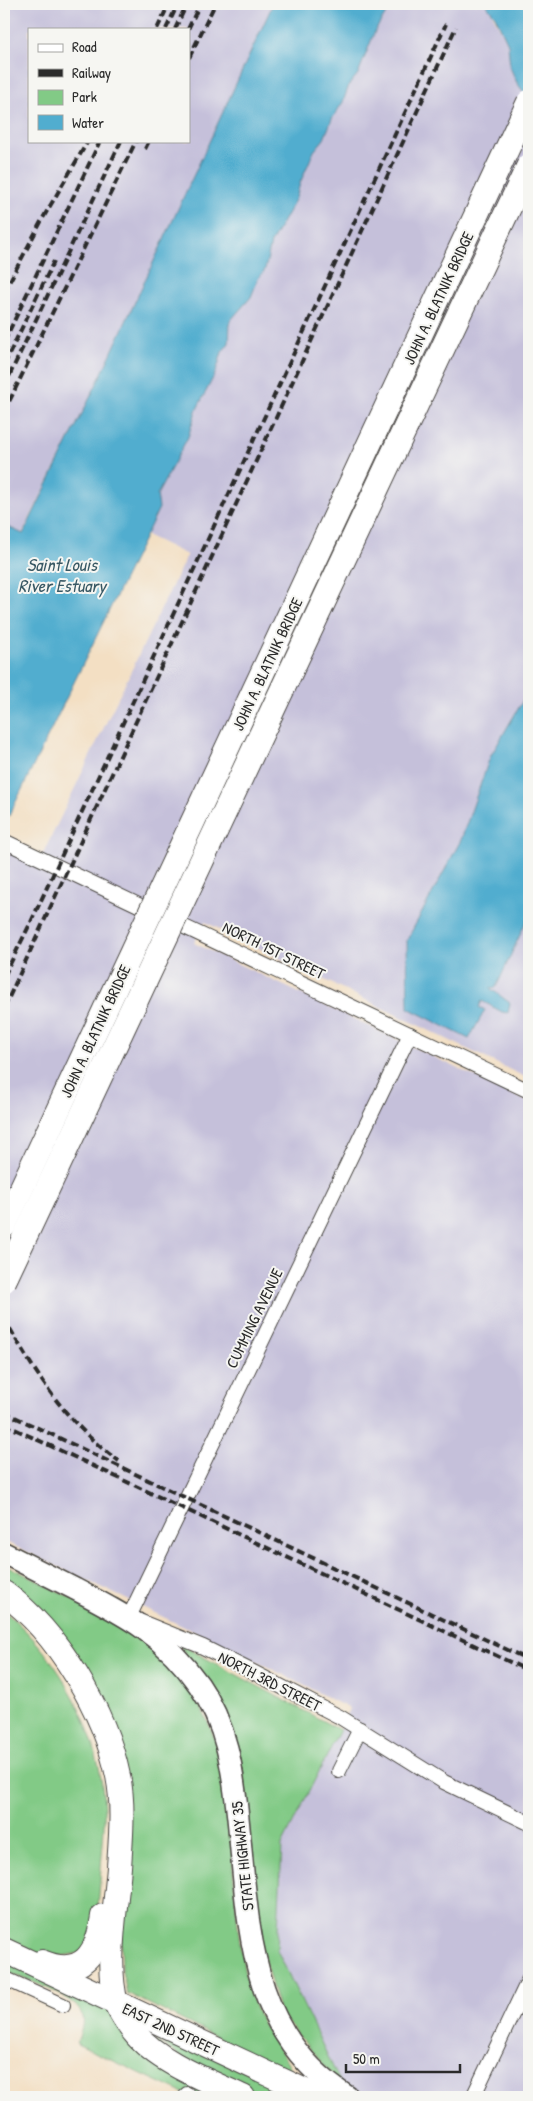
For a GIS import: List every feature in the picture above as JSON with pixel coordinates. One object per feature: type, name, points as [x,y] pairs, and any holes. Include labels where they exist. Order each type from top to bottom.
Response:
[{"type":"highway","name":"JOHN A. BLATNIK BRIDGE","points":[[4,1226],[529,102]]},
{"type":"highway","name":"JOHN A. BLATNIK BRIDGE","points":[[4,1281],[529,165]]},
{"type":"highway","points":[[4,1593],[40,1626],[55,1645],[91,1704],[103,1729],[118,1776],[121,1804],[119,1866],[112,1950],[116,2004],[4,1950]]},
{"type":"highway","points":[[4,1945],[52,1966],[62,1967],[72,1967],[81,1963],[95,1948],[101,1932],[104,1913],[112,1755]]},
{"type":"highway","name":"EAST 2ND STREET","points":[[116,2004],[134,2032],[147,2046],[173,2063],[243,2097]]},
{"type":"highway","name":"EAST 2ND STREET","points":[[116,2004],[318,2097]]},
{"type":"main road","name":"NORTH 3RD STREET","points":[[4,1553],[130,1618]]},
{"type":"main road","name":"STATE HIGHWAY 35","points":[[130,1618],[154,1635],[186,1668],[199,1685],[219,1722],[226,1740],[236,1792],[249,1922],[267,2001],[281,2029],[306,2064],[318,2076],[348,2097]]},
{"type":"street","name":"NORTH 1ST STREET","points":[[4,841],[529,1090]]},
{"type":"street","name":"CUMMING AVENUE","points":[[130,1618],[410,1034]]},
{"type":"street","name":"NORTH 3RD STREET","points":[[130,1618],[224,1657],[318,1705],[444,1782],[529,1824]]},
{"type":"street","points":[[339,1770],[360,1729]]},
{"type":"street","points":[[4,1978],[63,2005]]},
{"type":"street","points":[[473,2097],[529,1979]]},
{"type":"shaded area","points":[[4,4],[273,4],[102,373],[22,534],[4,525]]},
{"type":"shaded area","points":[[392,4],[487,4],[508,44],[510,67],[517,83],[529,99],[529,690],[490,757],[461,840],[442,877],[408,1008],[485,1010],[479,1007],[482,1001],[502,1012],[510,1003],[489,988],[499,981],[529,915],[529,1079],[205,922],[194,943],[529,1102],[529,2097],[355,2097],[343,2088],[277,1950],[282,1845],[350,1709],[268,1667],[4,1541],[4,841],[41,858],[187,555],[146,535],[159,508],[157,495],[188,437],[196,411],[216,372],[222,352],[229,343],[230,321],[251,297],[258,279],[265,270],[271,243],[296,198],[300,183],[314,151],[324,139],[332,119],[343,102],[349,85],[358,74],[375,31]]},
{"type":"green space","points":[[4,1564],[90,1608],[118,1624],[144,1643],[167,1664],[188,1688],[205,1716],[217,1748],[225,1784],[238,1928],[246,1977],[261,2019],[269,2035],[286,2059],[292,2074],[127,1993],[122,1972],[116,1730],[84,1665],[56,1627],[23,1593],[4,1578]]},
{"type":"green space","points":[[4,1611],[25,1630],[60,1674],[75,1699],[96,1753],[104,1809],[99,1900],[92,1936],[81,1953],[47,1958],[4,1937]]},
{"type":"green space","points":[[181,1645],[340,1730],[282,1845],[277,1950],[343,2088],[280,2014],[262,1951],[244,1779],[239,1753]]},
{"type":"green space","points":[[4,1956],[110,2005],[224,2097],[187,2095],[77,2044],[82,2021],[81,2013],[76,2006],[47,1988],[4,1971]]},
{"type":"green space","points":[[143,2022],[301,2097],[262,2097],[182,2058],[147,2033]]},
{"type":"water","name":"Saint Louis River Estuary","points":[[273,4],[392,4],[375,31],[358,74],[349,85],[343,102],[332,119],[324,139],[314,151],[300,183],[296,198],[271,243],[265,270],[258,279],[251,297],[230,321],[229,343],[222,352],[216,372],[196,411],[188,437],[157,495],[159,508],[9,816],[4,813],[4,525],[23,534],[102,373]]},
{"type":"water","points":[[486,4],[529,4],[529,99],[517,83],[510,67],[508,44],[495,16]]},
{"type":"water","points":[[529,690],[529,915],[496,987],[490,988],[510,1003],[508,1013],[502,1012],[482,1001],[479,1007],[485,1010],[469,1039],[408,1008],[407,940],[461,840],[490,757]]},
{"type":"railway","points":[[157,28],[169,4]]},
{"type":"railway","points":[[166,28],[178,4]]},
{"type":"railway","points":[[175,28],[187,4]]},
{"type":"railway","points":[[188,28],[200,4]]},
{"type":"railway","points":[[190,56],[215,4]]},
{"type":"railway","points":[[4,976],[31,922],[446,24]]},
{"type":"railway","points":[[4,1008],[456,27]]},
{"type":"railway","points":[[4,292],[43,218],[87,142]]},
{"type":"railway","points":[[4,342],[100,142]]},
{"type":"railway","points":[[4,387],[121,142]]},
{"type":"railway","points":[[4,412],[136,142]]},
{"type":"railway","points":[[145,149],[148,142]]},
{"type":"railway","points":[[4,365],[54,261]]},
{"type":"railway","points":[[4,1318],[27,1358],[53,1396],[83,1431],[119,1461]]},
{"type":"railway","points":[[4,1412],[529,1660]]},
{"type":"railway","points":[[4,1424],[529,1671]]}]
